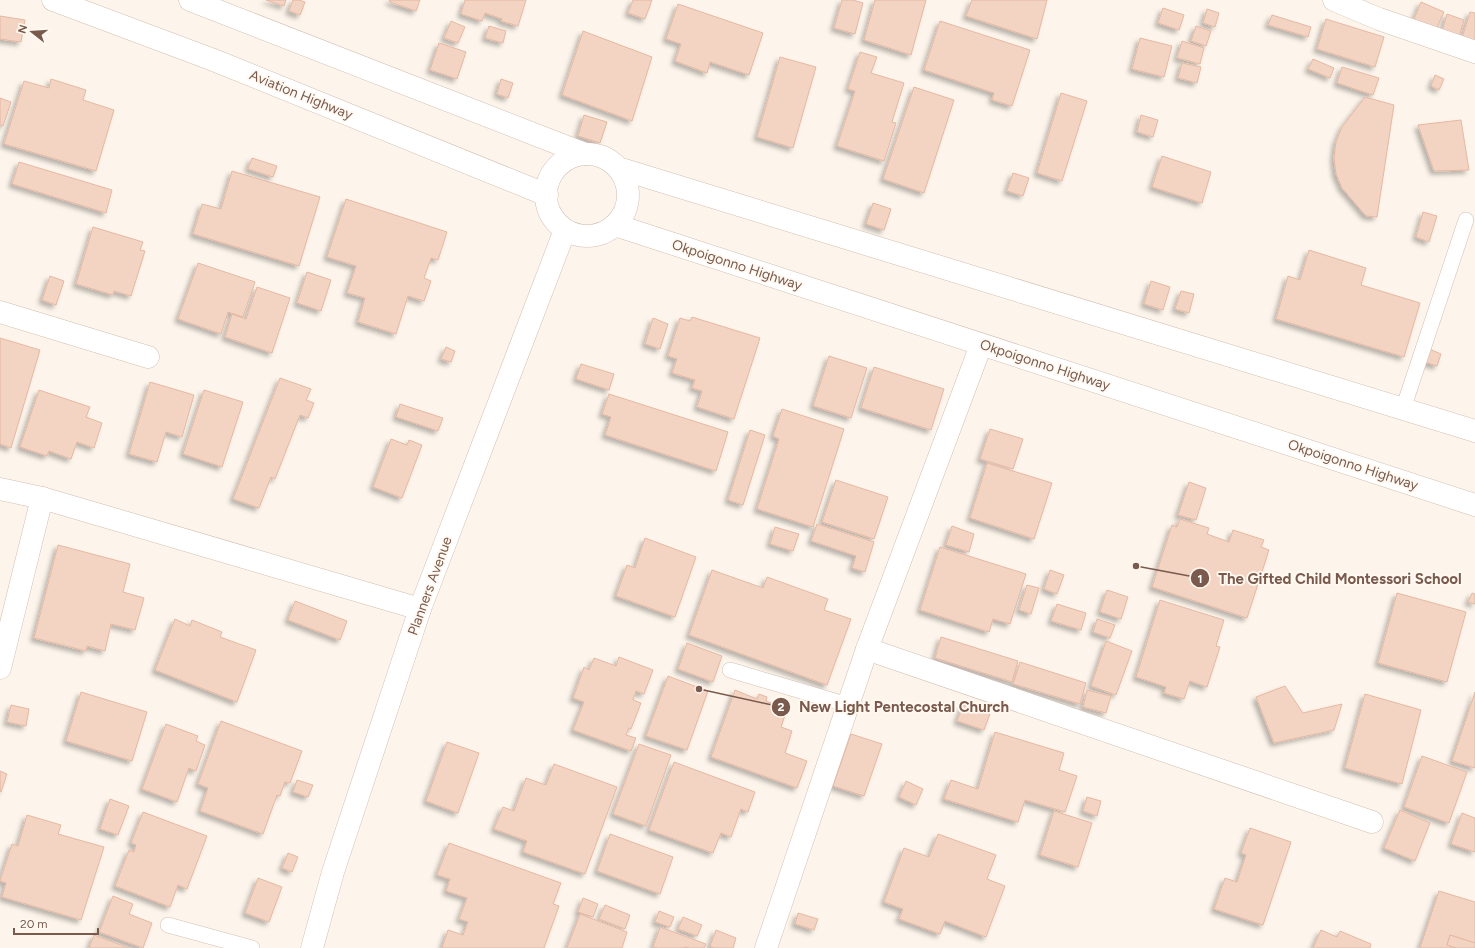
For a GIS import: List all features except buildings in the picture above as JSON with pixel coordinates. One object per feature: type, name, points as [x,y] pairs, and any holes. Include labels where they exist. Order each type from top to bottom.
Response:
[{"type":"street","name":"Aviation Highway","points":[[53,0],[211,59],[546,195]]},
{"type":"street","points":[[190,0],[585,154],[597,155],[609,160],[618,168],[625,178],[628,190],[628,203],[623,215],[615,225],[604,232],[591,236],[577,235],[565,230],[555,221],[549,209],[546,195],[548,183],[554,172],[562,163],[573,157],[585,154]]},
{"type":"street","points":[[1334,0],[1379,19],[1475,52]]},
{"type":"street","points":[[618,168],[1475,431]]},
{"type":"street","name":"Okpoigonno Highway","points":[[615,225],[1475,505]]},
{"type":"street","name":"Planners Avenue","points":[[312,948],[333,872],[420,609],[565,230]]},
{"type":"street","points":[[0,312],[148,357]]},
{"type":"street","points":[[766,948],[867,649],[981,345]]},
{"type":"street","points":[[0,489],[42,498],[420,609]]},
{"type":"street","points":[[0,668],[42,498]]},
{"type":"street","points":[[867,649],[1372,822]]},
{"type":"lane","points":[[1403,409],[1466,220]]},
{"type":"lane","points":[[730,670],[848,705]]},
{"type":"lane","points":[[168,925],[252,948]]},
{"type":"place","name":"The Gifted Child Montessori School","points":[[1136,566]]},
{"type":"place","name":"New Light Pentecostal Church","points":[[699,689]]}]
